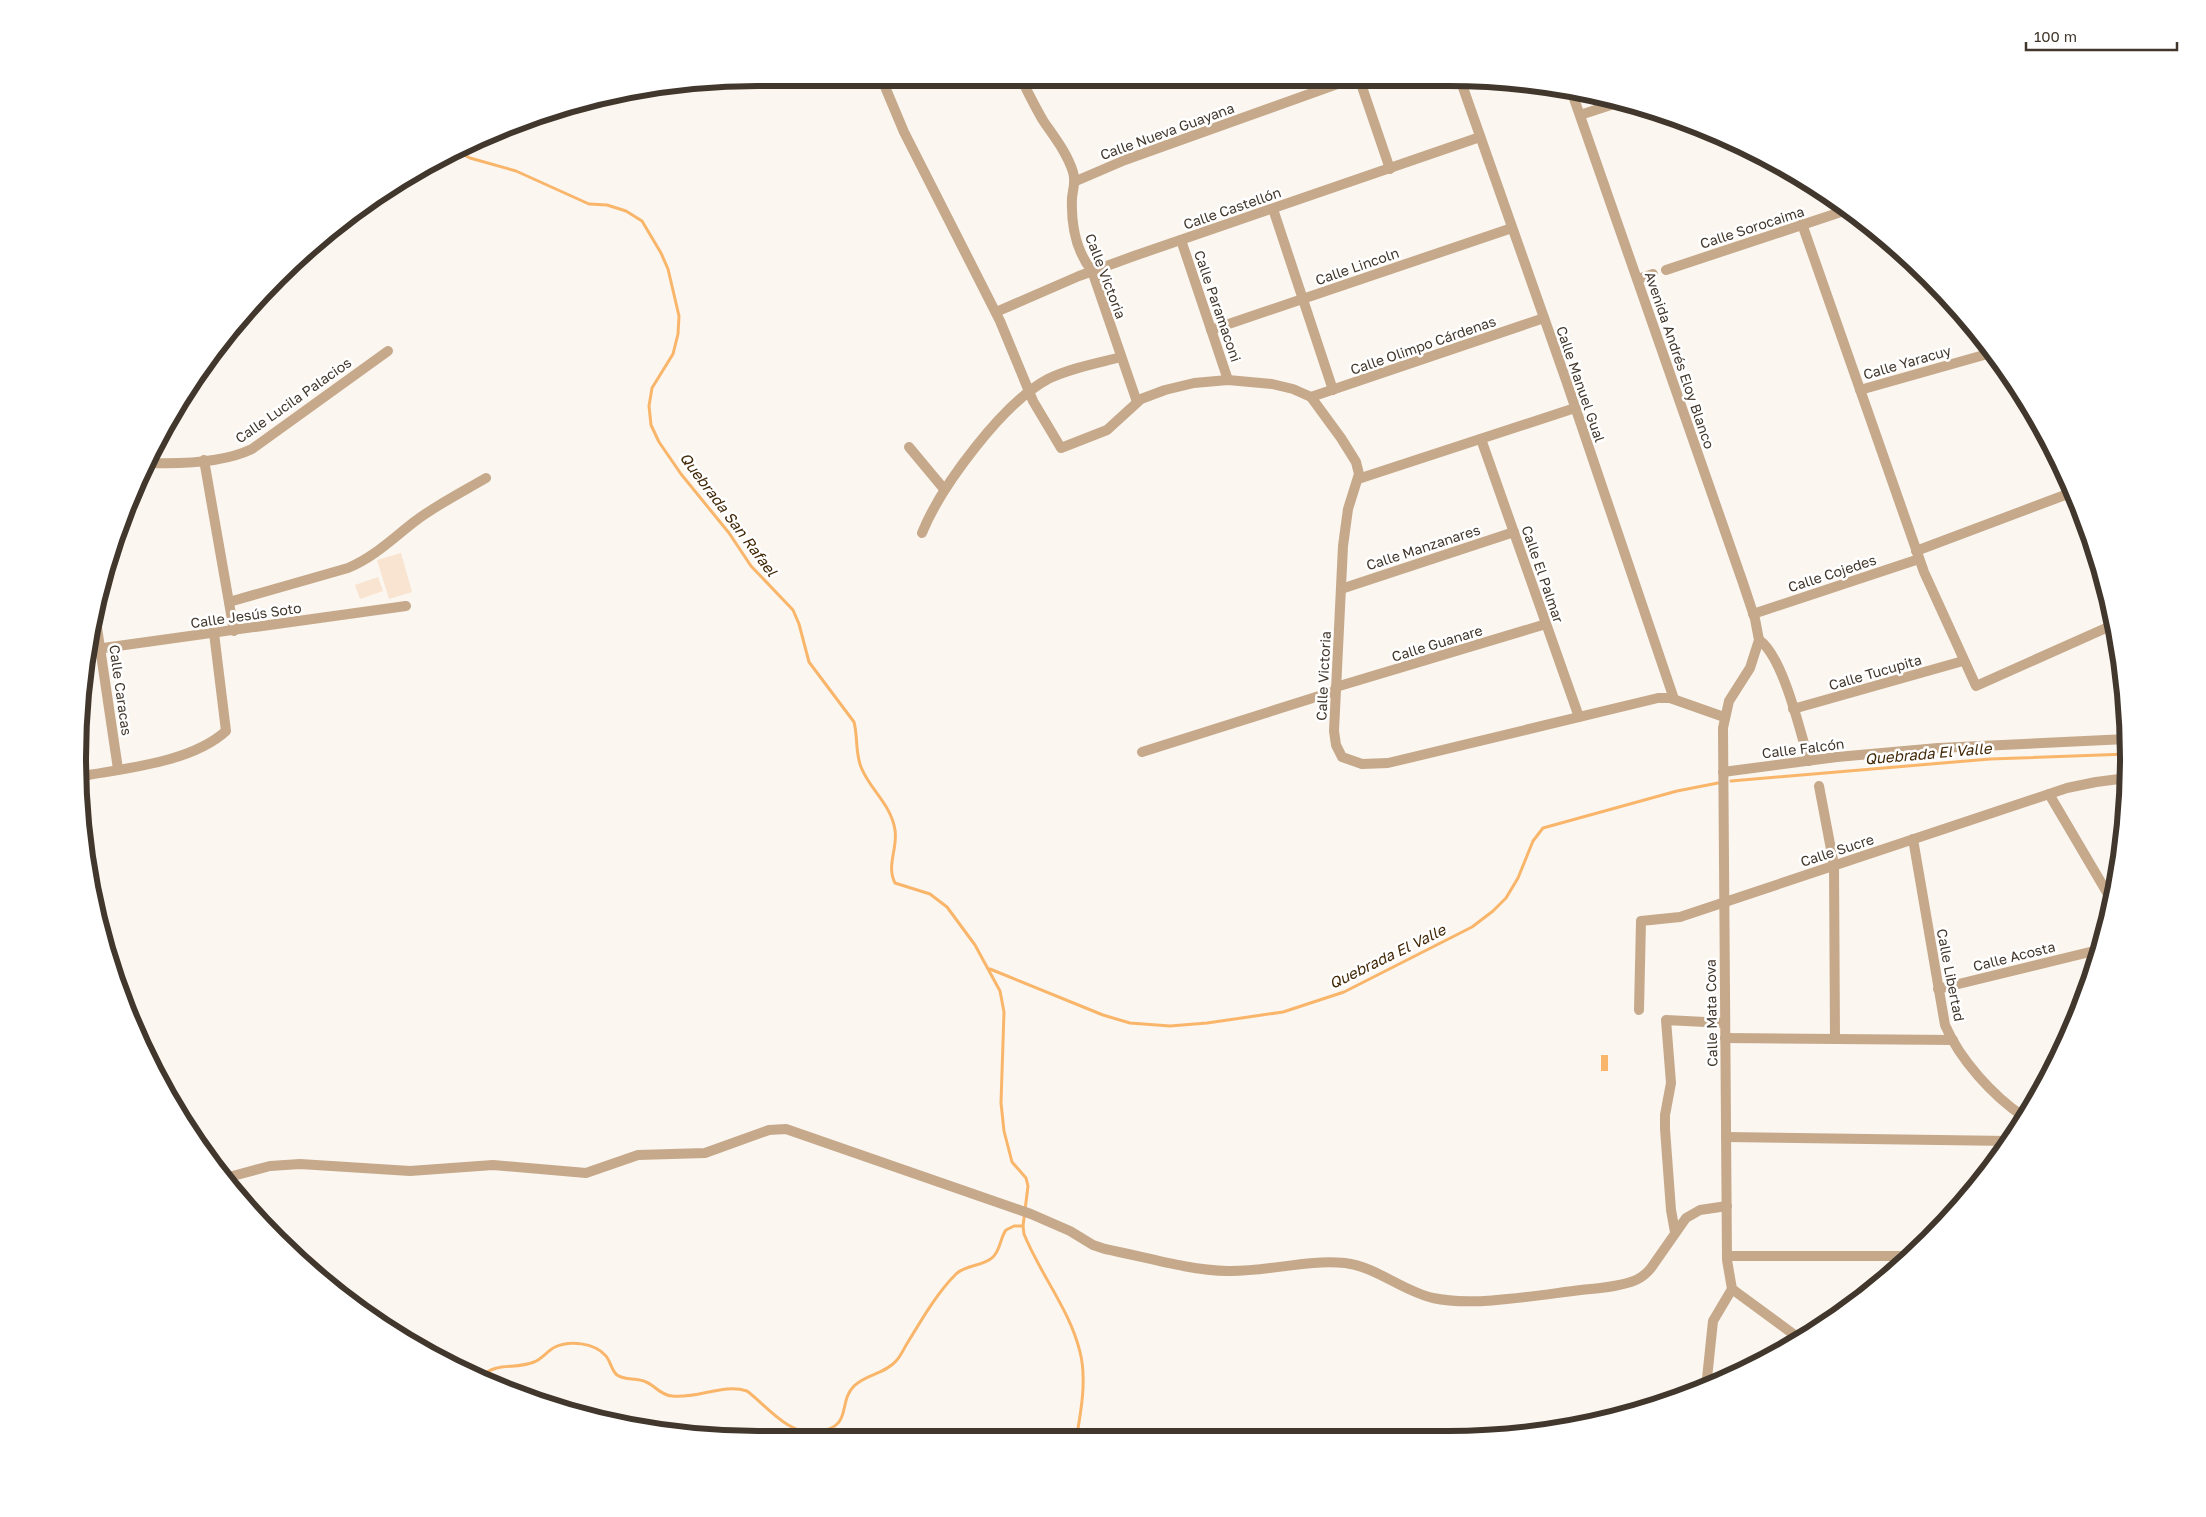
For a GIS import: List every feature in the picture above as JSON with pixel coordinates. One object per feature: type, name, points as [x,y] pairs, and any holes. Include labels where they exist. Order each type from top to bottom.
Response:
[{"type":"street","points":[[885,86],[904,132],[996,312],[1029,393],[1061,448],[1106,430],[1137,402],[1164,390],[1194,383],[1228,380],[1286,387],[1311,398],[1330,421],[1353,456],[1358,468],[1358,479],[1575,408]]},
{"type":"street","name":"Calle Victoria","points":[[1025,86],[1044,122],[1066,154],[1076,181],[1072,206],[1073,226],[1083,259],[1092,271],[1137,402]]},
{"type":"street","name":"Calle Nueva Guayana","points":[[1076,181],[1125,160],[1332,86]]},
{"type":"street","points":[[1362,86],[1390,169]]},
{"type":"street","name":"Calle Manuel Gual","points":[[1463,87],[1674,699]]},
{"type":"street","name":"Avenida Andrés Eloy Blanco","points":[[1574,98],[1753,614],[1759,640]]},
{"type":"street","points":[[1580,116],[1608,106]]},
{"type":"street","name":"Calle Castellón","points":[[996,312],[1092,271],[1480,137]]},
{"type":"street","points":[[1273,209],[1334,390]]},
{"type":"street","name":"Calle Sorocaima","points":[[1666,270],[1839,212]]},
{"type":"street","points":[[1802,224],[1918,555],[1939,609],[1976,686],[2107,628]]},
{"type":"street","name":"Calle Lincoln","points":[[1211,330],[1512,228]]},
{"type":"street","name":"Calle Paramaconi","points":[[1181,240],[1228,380]]},
{"type":"street","points":[[1638,279],[1653,274]]},
{"type":"street","name":"Calle Olimpo Cárdenas","points":[[1311,398],[1544,318]]},
{"type":"street","name":"Calle Lucila Palacios","points":[[155,463],[204,460],[232,456],[252,449],[388,351]]},
{"type":"street","name":"Calle Yaracuy","points":[[1860,390],[1984,354]]},
{"type":"street","points":[[922,533],[930,511],[944,489],[979,444],[1006,414],[1029,393],[1050,378],[1121,357]]},
{"type":"street","name":"Calle El Palmar","points":[[1481,439],[1579,717]]},
{"type":"street","points":[[909,447],[944,489]]},
{"type":"street","points":[[204,460],[234,631]]},
{"type":"street","points":[[228,602],[348,568],[362,562],[378,553],[424,516],[486,478]]},
{"type":"street","name":"Calle Victoria","points":[[1358,479],[1348,509],[1341,589],[1334,731],[1338,750],[1346,760],[1362,764],[1380,764],[1406,760],[1658,698],[1674,699],[1724,717]]},
{"type":"street","name":"Calle Cojedes","points":[[1753,614],[1918,555],[2066,495]]},
{"type":"street","name":"Calle Manzanares","points":[[1341,589],[1514,532]]},
{"type":"street","name":"Calle Jesús Soto","points":[[96,649],[406,606]]},
{"type":"street","name":"Calle Guanare","points":[[1142,752],[1546,624]]},
{"type":"street","name":"Calle Caracas","points":[[99,629],[118,769]]},
{"type":"street","points":[[87,775],[201,748],[216,741],[226,732],[214,634]]},
{"type":"street","points":[[1759,640],[1772,653],[1793,709],[1809,760]]},
{"type":"street","name":"Calle Mata Cova","points":[[1732,1289],[1727,1256],[1724,717],[1729,701],[1750,668],[1759,640]]},
{"type":"street","name":"Calle Tucupita","points":[[1793,709],[1964,661]]},
{"type":"street","name":"Calle Falcón","points":[[1723,772],[1809,760],[1938,748],[2119,739]]},
{"type":"street","name":"Calle Sucre","points":[[1639,1010],[1642,922],[1680,917],[2049,794],[2079,785],[2119,779]]},
{"type":"street","points":[[1819,786],[1834,865],[1835,1039]]},
{"type":"street","points":[[2049,794],[2107,892]]},
{"type":"street","name":"Calle Libertad","points":[[1913,839],[1945,1026],[1953,1040],[1989,1088],[2018,1113]]},
{"type":"street","name":"Calle Acosta","points":[[1938,989],[2091,952]]},
{"type":"street","points":[[1675,1232],[1671,1210],[1665,1129],[1665,1115],[1671,1084],[1666,1020],[1725,1023]]},
{"type":"street","points":[[1725,1038],[1953,1040]]},
{"type":"street","points":[[232,1176],[270,1166],[300,1164],[410,1171],[493,1164],[586,1173],[638,1155],[705,1153],[769,1130],[786,1129],[1031,1214],[1105,1249],[1194,1267],[1228,1271],[1269,1270],[1320,1263],[1347,1264],[1370,1270],[1422,1296],[1450,1300],[1520,1297],[1612,1286],[1636,1280],[1646,1274],[1686,1218],[1695,1212],[1727,1206]]},
{"type":"street","points":[[1726,1137],[2000,1141]]},
{"type":"street","points":[[1727,1256],[1900,1256]]},
{"type":"street","points":[[1707,1379],[1713,1321],[1732,1289],[1794,1335]]},
{"type":"shaded area","points":[[401,553],[412,592],[389,599],[377,560]]},
{"type":"shaded area","points":[[378,577],[383,591],[360,599],[355,585]]},
{"type":"shaded area","points":[[1601,1055],[1608,1055],[1608,1071],[1601,1071]]},
{"type":"waterway","name":"Quebrada San Rafael","points":[[464,155],[516,171],[589,204],[607,205],[626,211],[642,221],[661,253],[668,269],[679,316],[678,334],[673,354],[652,388],[649,406],[651,425],[659,442],[681,474],[729,533],[751,566],[793,610],[799,624],[809,662],[854,722],[861,767],[893,821],[895,843],[892,870],[895,883],[930,894],[947,907],[975,945],[1000,991],[1004,1012],[1001,1103],[1004,1131],[1012,1162],[1026,1178],[1028,1186],[1023,1226],[1024,1234],[1069,1321],[1080,1352],[1083,1384],[1077,1431]]},
{"type":"waterway","name":"Quebrada El Valle","points":[[1731,781],[1990,759],[2120,754]]},
{"type":"waterway","name":"Quebrada El Valle","points":[[990,969],[1103,1015],[1130,1023],[1170,1026],[1207,1023],[1283,1012],[1344,992],[1472,927],[1506,898],[1518,878],[1533,841],[1543,828],[1677,791],[1718,783]]},
{"type":"waterway","points":[[821,1431],[836,1425],[840,1420],[846,1400],[854,1386],[886,1369],[898,1359],[942,1289],[956,1274],[989,1260],[998,1251],[1006,1230],[1014,1226],[1023,1226]]},
{"type":"waterway","points":[[486,1373],[500,1367],[534,1362],[555,1347],[561,1345],[575,1343],[588,1345],[605,1355],[613,1371],[620,1377],[642,1381],[672,1396],[729,1389],[747,1391],[779,1419],[804,1431]]}]
